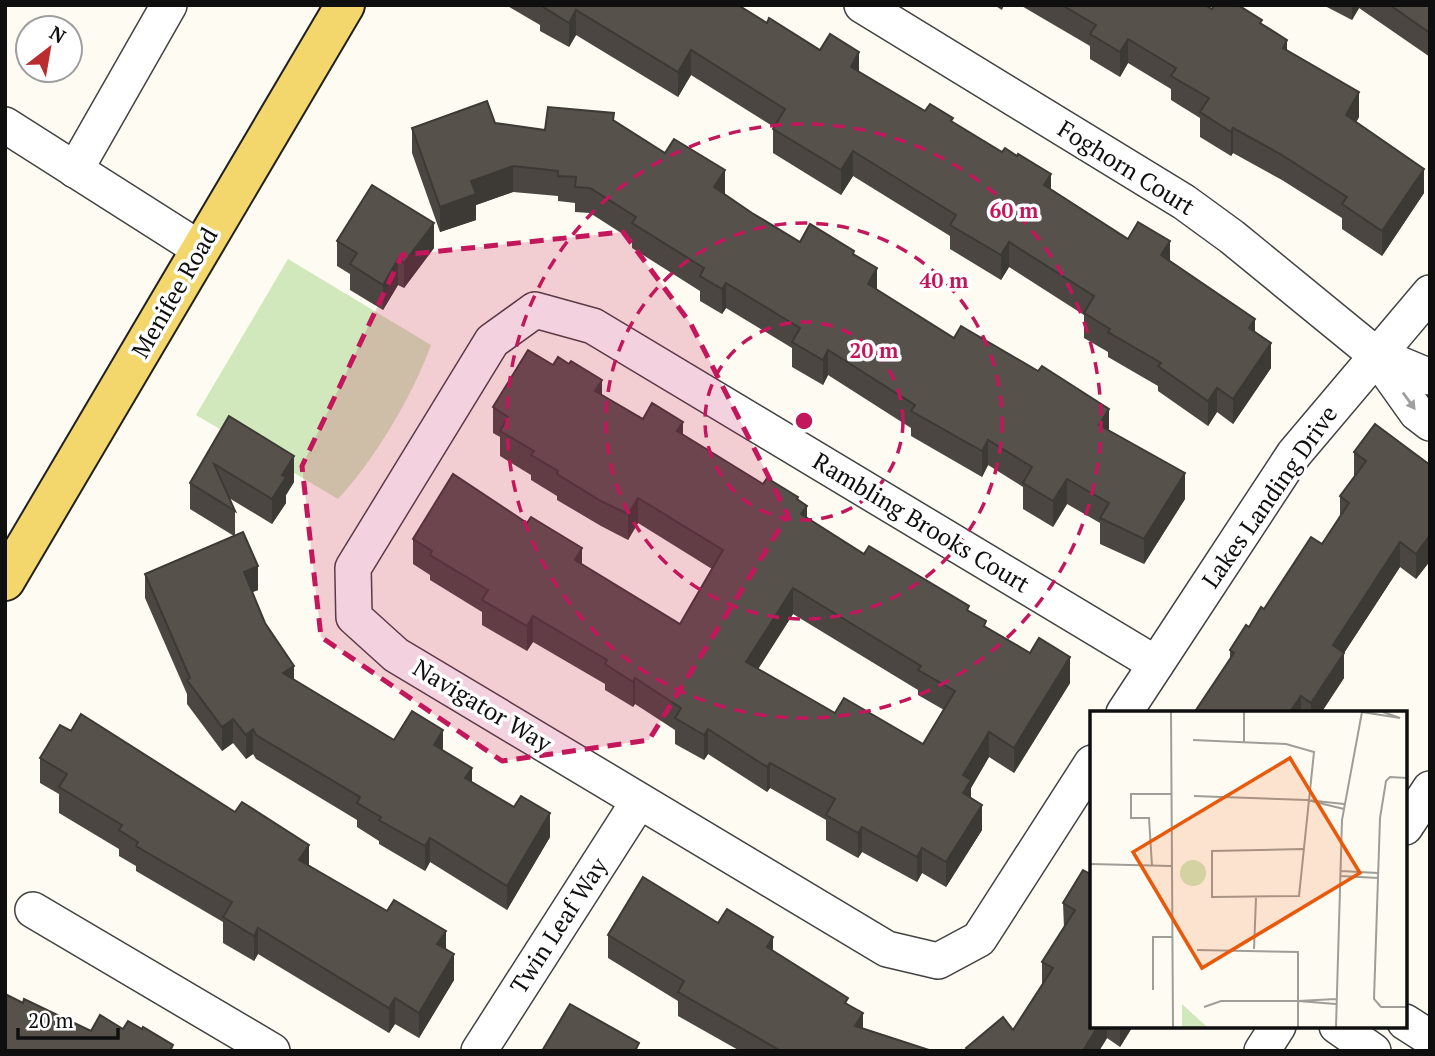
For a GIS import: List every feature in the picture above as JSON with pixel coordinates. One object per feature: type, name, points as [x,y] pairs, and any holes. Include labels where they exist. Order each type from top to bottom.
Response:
[{"type":"main road","name":"Menifee Road","points":[[5,581],[340,7]]},
{"type":"street","points":[[75,170],[169,5]]},
{"type":"street","name":"Foghorn Court","points":[[862,5],[1184,202],[1232,237],[1375,354]]},
{"type":"street","points":[[5,125],[200,249]]},
{"type":"street","name":"Lakes Landing Drive","points":[[1125,711],[1294,454],[1375,354],[1430,293]]},
{"type":"street","name":"Rambling Brooks Court","points":[[535,310],[593,326],[1156,664]]},
{"type":"street","name":"Navigator Way","points":[[535,310],[492,341],[353,568],[354,617],[396,655],[887,949],[938,961],[979,939],[1090,765]]},
{"type":"street","points":[[1375,354],[1430,377]]},
{"type":"street","points":[[1375,354],[1417,413],[1430,423]]},
{"type":"street","points":[[1407,824],[1430,789]]},
{"type":"street","name":"Twin Leaf Way","points":[[479,1051],[639,801]]},
{"type":"street","points":[[33,910],[272,1051]]},
{"type":"street","points":[[1407,1022],[1430,1038]]},
{"type":"street","points":[[1262,1051],[1277,1028]]},
{"type":"street","points":[[1340,1028],[1373,1051]]},
{"type":"highlighted area","points":[[623,232],[691,324],[788,515],[649,740],[502,761],[321,637],[302,466],[402,255]]},
{"type":"green space","points":[[288,259],[431,345],[414,385],[391,426],[338,499],[196,415]]},
{"type":"building","points":[[540,5],[738,5],[767,23],[769,18],[820,50],[830,34],[859,52],[851,67],[925,111],[930,104],[953,118],[951,121],[1002,152],[1005,148],[1051,174],[1044,185],[1128,239],[1138,222],[1170,241],[1161,255],[1255,319],[1249,328],[1271,343],[1233,399],[1217,388],[1208,401],[1158,366],[1161,363],[1108,332],[1110,329],[1084,313],[1094,296],[1009,242],[1001,255],[950,225],[956,215],[853,151],[841,170],[773,129],[785,109],[691,50],[678,72],[576,10],[569,23]]},
{"type":"building","points":[[1062,5],[1205,5],[1212,9],[1214,5],[1238,5],[1287,40],[1283,48],[1359,92],[1346,115],[1424,169],[1382,231],[1342,204],[1347,197],[1282,155],[1233,128],[1231,132],[1200,112],[1209,98],[1171,76],[1176,68],[1128,39],[1120,52],[1090,34],[1096,25]]},
{"type":"building","points":[[1390,5],[1430,5],[1430,33]]},
{"type":"building","points":[[487,101],[495,123],[545,130],[548,107],[614,113],[613,120],[665,153],[674,139],[725,170],[714,187],[752,213],[800,242],[810,224],[877,268],[868,284],[954,338],[961,326],[1038,371],[1042,366],[1109,409],[1099,425],[1185,473],[1144,539],[1100,518],[1109,503],[1067,479],[1053,501],[1023,483],[1032,467],[988,440],[982,451],[911,411],[915,405],[828,350],[823,360],[792,342],[800,328],[726,283],[722,289],[700,276],[704,268],[632,223],[636,217],[590,188],[575,187],[576,177],[558,176],[558,171],[513,166],[471,181],[476,194],[440,207],[412,128]]},
{"type":"building","points":[[372,185],[434,223],[404,263],[398,259],[383,285],[350,264],[357,253],[337,241]]},
{"type":"building","points":[[528,350],[553,365],[558,357],[569,364],[571,361],[602,380],[595,391],[643,419],[652,403],[683,422],[677,431],[763,484],[767,478],[798,497],[797,499],[807,506],[801,514],[864,554],[869,546],[969,606],[967,610],[986,621],[984,626],[1030,653],[1039,638],[1070,657],[1014,748],[989,732],[963,775],[971,780],[963,793],[982,805],[946,862],[922,848],[917,857],[862,827],[858,833],[826,815],[835,799],[770,763],[767,767],[708,729],[704,735],[675,718],[681,708],[635,678],[633,682],[605,664],[607,660],[533,616],[527,626],[482,600],[488,590],[430,555],[432,551],[413,539],[453,474],[527,523],[531,517],[582,548],[575,560],[680,624],[723,550],[638,498],[628,514],[557,474],[558,471],[531,455],[534,451],[500,431],[508,417],[493,407]],"holes":[[[793,588],[921,666],[918,670],[955,691],[923,744],[844,698],[835,713],[746,662]]]},
{"type":"building","points":[[229,416],[294,456],[282,475],[286,477],[272,499],[214,464],[235,511],[190,483]]},
{"type":"building","points":[[1375,424],[1430,465],[1430,535],[1416,554],[1400,542],[1333,645],[1344,653],[1311,703],[1301,696],[1290,711],[1198,711],[1234,653],[1230,650],[1246,625],[1249,627],[1261,607],[1264,609],[1311,537],[1322,544],[1349,503],[1340,496],[1366,461],[1354,452]]},
{"type":"building","points":[[243,532],[258,566],[244,572],[265,623],[294,666],[283,673],[394,740],[412,711],[443,730],[434,745],[472,768],[465,778],[514,807],[521,796],[550,813],[507,886],[430,838],[425,846],[379,820],[381,817],[357,803],[360,797],[256,735],[253,729],[246,735],[233,719],[222,727],[187,680],[190,678],[145,574]]},
{"type":"building","points":[[81,714],[235,812],[242,802],[309,845],[299,860],[387,911],[394,900],[446,931],[437,944],[454,954],[419,1013],[395,998],[389,1008],[258,928],[254,936],[223,917],[232,902],[136,846],[138,842],[119,830],[122,825],[59,787],[67,774],[40,758],[60,725],[71,731]]},
{"type":"building","points":[[1083,870],[1090,874],[1090,1028],[1097,1028],[1083,1051],[969,1051],[966,1048],[1003,1017],[1013,1030],[1053,968],[1042,962],[1075,910],[1063,903]]},
{"type":"building","points":[[643,877],[718,923],[727,909],[773,937],[767,947],[848,998],[845,1003],[863,1013],[855,1026],[932,1051],[781,1051],[678,992],[684,981],[608,935]]},
{"type":"building","points":[[5,994],[23,1003],[24,999],[91,1031],[100,1015],[123,1029],[128,1021],[142,1029],[143,1027],[173,1045],[170,1051],[5,1051]]},
{"type":"building","points":[[570,1004],[639,1043],[635,1051],[542,1051]]}]
